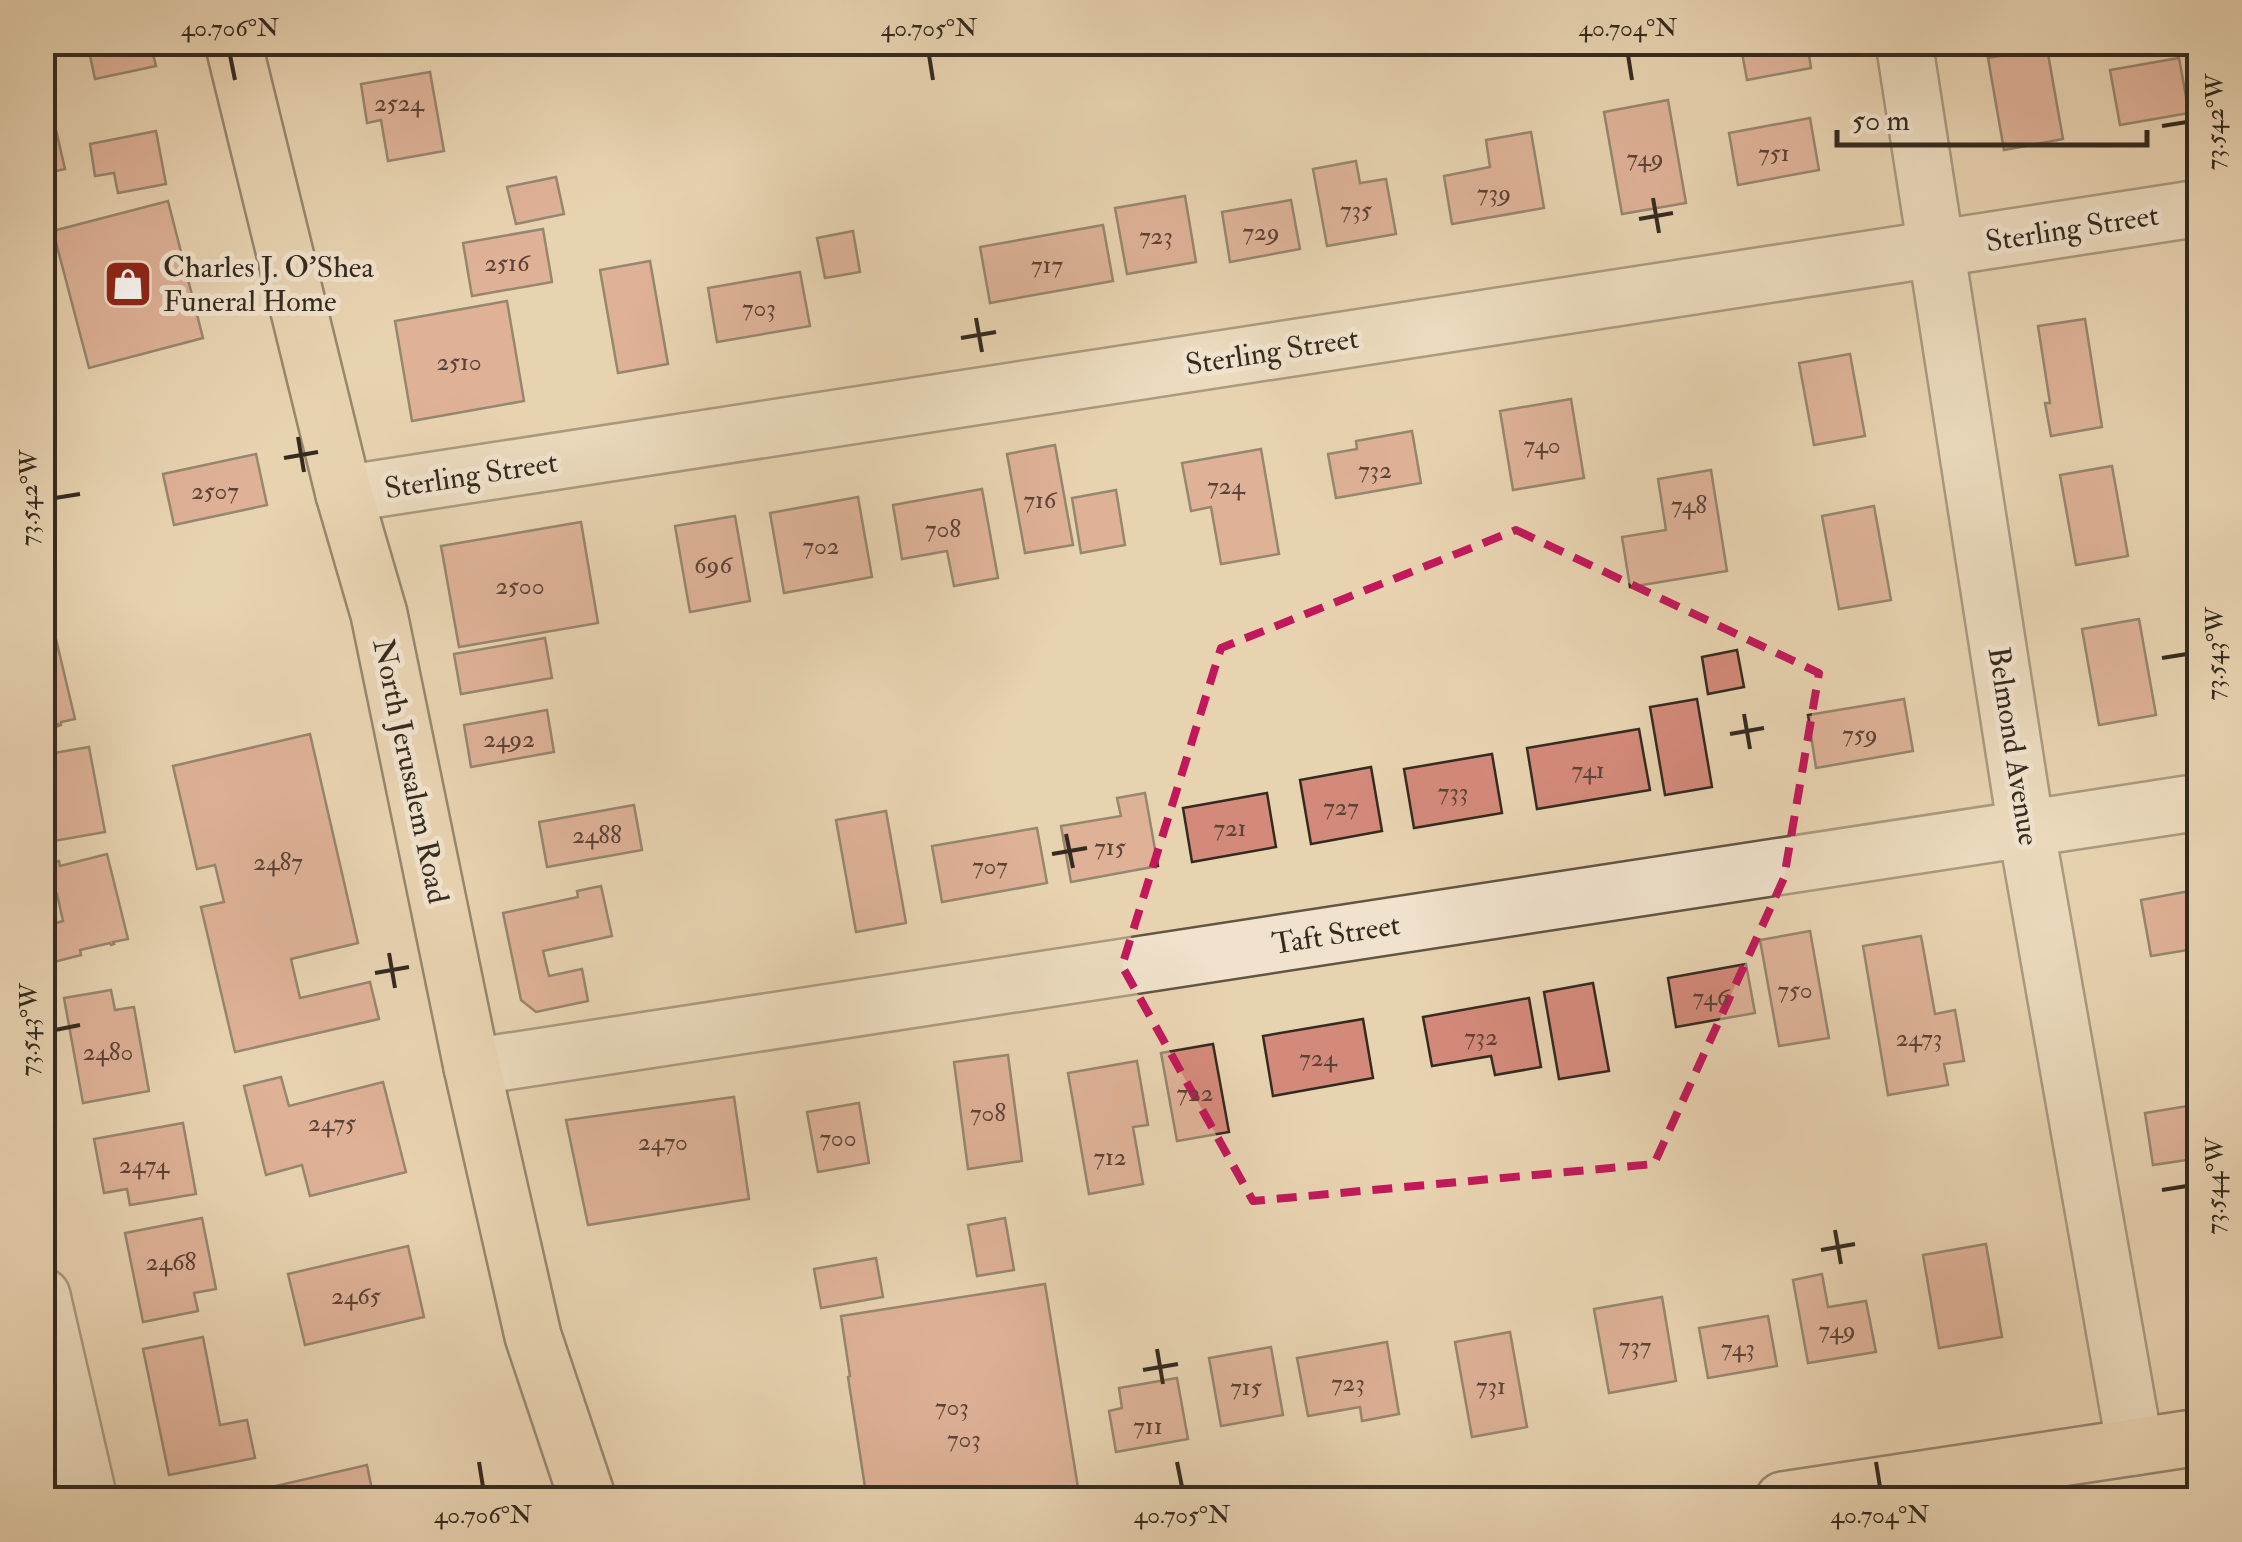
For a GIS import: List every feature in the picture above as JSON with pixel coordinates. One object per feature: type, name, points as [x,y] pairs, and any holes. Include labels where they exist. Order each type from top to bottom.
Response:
[{"type":"main road","name":"North Jerusalem Road","points":[[233,42],[344,494],[379,614],[532,1336],[588,1500]]},
{"type":"main road","points":[[1783,1500],[2200,1437]]},
{"type":"street","name":"Belmond Avenue","points":[[1904,42],[2026,828],[2135,1447]]},
{"type":"street","name":"Sterling Street","points":[[344,494],[2200,208]]},
{"type":"street","name":"Taft Street","points":[[472,1067],[2200,802]]},
{"type":"street","points":[[42,1296],[89,1500]]},
{"type":"highlighted area","points":[[1516,530],[1819,673],[1784,878],[1654,1164],[1253,1201],[1122,966],[1221,648]]},
{"type":"building","points":[[87,42],[150,42],[156,66],[95,79]]},
{"type":"building","points":[[1740,42],[1807,42],[1811,68],[1747,80]]},
{"type":"building","points":[[2047,48],[2063,139],[2004,150],[1988,58]]},
{"type":"building","points":[[2179,58],[2189,113],[2120,125],[2110,70]]},
{"type":"building","points":[[430,72],[444,151],[388,161],[381,120],[367,123],[361,84]]},
{"type":"building","points":[[42,81],[55,121],[42,124]]},
{"type":"building","points":[[1668,100],[1686,203],[1622,214],[1604,112]]},
{"type":"building","points":[[1810,118],[1819,170],[1738,185],[1729,133]]},
{"type":"building","points":[[56,130],[65,169],[42,174],[42,134]]},
{"type":"building","points":[[156,131],[166,184],[118,193],[114,173],[95,176],[90,144]]},
{"type":"building","points":[[1531,132],[1544,208],[1452,224],[1444,176],[1490,167],[1486,140]]},
{"type":"building","points":[[1356,161],[1360,183],[1386,179],[1396,234],[1327,246],[1313,169]]},
{"type":"building","points":[[556,177],[564,214],[516,224],[507,187]]},
{"type":"building","points":[[1185,196],[1196,262],[1127,274],[1115,208]]},
{"type":"building","points":[[1291,200],[1300,249],[1230,262],[1222,212]]},
{"type":"building","name":"Charles J. O’Shea Funeral Home","points":[[168,201],[203,338],[89,368],[53,231]]},
{"type":"building","points":[[1103,225],[1113,281],[990,303],[980,247]]},
{"type":"building","points":[[543,229],[552,282],[472,296],[463,243]]},
{"type":"building","points":[[853,231],[860,272],[825,278],[817,238]]},
{"type":"building","points":[[650,261],[668,364],[618,373],[600,270]]},
{"type":"building","points":[[800,272],[810,326],[717,342],[708,288]]},
{"type":"building","points":[[507,301],[524,401],[412,421],[395,321]]},
{"type":"building","points":[[2085,319],[2102,427],[2051,436],[2038,326]]},
{"type":"building","points":[[1850,354],[1865,436],[1814,445],[1799,363]]},
{"type":"building","points":[[1571,399],[1584,478],[1513,490],[1500,411]]},
{"type":"building","points":[[1412,431],[1421,483],[1336,498],[1328,454],[1357,449],[1356,441]]},
{"type":"building","points":[[1055,445],[1073,545],[1025,553],[1007,454]]},
{"type":"building","points":[[1261,449],[1279,554],[1221,564],[1211,507],[1191,511],[1182,463]]},
{"type":"building","points":[[256,454],[267,505],[174,525],[163,474]]},
{"type":"building","points":[[2112,466],[2128,556],[2076,565],[2060,475]]},
{"type":"building","points":[[1711,470],[1727,571],[1630,587],[1622,537],[1666,530],[1658,479]]},
{"type":"building","points":[[982,489],[998,578],[954,586],[947,551],[902,559],[893,505]]},
{"type":"building","points":[[1116,490],[1125,545],[1081,553],[1072,498]]},
{"type":"building","points":[[858,497],[872,577],[784,593],[770,513]]},
{"type":"building","points":[[1874,506],[1891,600],[1839,609],[1822,516]]},
{"type":"building","points":[[735,516],[750,601],[690,612],[675,526]]},
{"type":"building","points":[[581,522],[598,623],[459,647],[441,546]]},
{"type":"building","points":[[2139,619],[2156,715],[2099,725],[2082,629]]},
{"type":"building","points":[[55,635],[75,719],[42,728],[42,638]]},
{"type":"building","points":[[545,638],[552,678],[461,694],[454,654]]},
{"type":"building","points":[[1737,650],[1744,687],[1708,694],[1702,657]]},
{"type":"building","points":[[1697,699],[1712,787],[1665,795],[1650,707]]},
{"type":"building","points":[[1904,699],[1913,751],[1816,768],[1808,715]]},
{"type":"building","points":[[547,710],[554,752],[471,767],[464,725]]},
{"type":"building","points":[[1639,729],[1650,790],[1537,809],[1527,748]]},
{"type":"building","points":[[310,734],[358,943],[291,959],[300,998],[370,982],[379,1019],[235,1052],[201,907],[224,902],[215,865],[197,869],[173,766]]},
{"type":"building","points":[[89,747],[105,832],[42,843],[42,755]]},
{"type":"building","points":[[1492,754],[1502,813],[1414,828],[1404,769]]},
{"type":"building","points":[[1371,767],[1382,831],[1311,844],[1300,780]]},
{"type":"building","points":[[1145,793],[1158,866],[1071,882],[1061,826],[1121,816],[1117,798]]},
{"type":"building","points":[[1267,793],[1276,847],[1192,862],[1183,808]]},
{"type":"building","points":[[634,805],[642,850],[547,867],[539,822]]},
{"type":"building","points":[[886,811],[906,923],[856,932],[836,820]]},
{"type":"building","points":[[1037,828],[1047,883],[942,902],[932,846]]},
{"type":"building","points":[[107,854],[128,939],[80,950],[81,955],[50,963],[42,927],[63,921],[57,894],[42,897],[42,865],[59,861],[60,866]]},
{"type":"building","points":[[601,886],[612,936],[543,951],[549,976],[582,969],[588,1001],[536,1012],[521,1000],[503,913],[578,897],[577,891]]},
{"type":"building","points":[[2200,889],[2200,948],[2151,956],[2141,900]]},
{"type":"building","points":[[1810,931],[1829,1038],[1779,1046],[1760,940]]},
{"type":"building","points":[[1921,936],[1935,1014],[1955,1010],[1964,1061],[1944,1064],[1948,1085],[1888,1095],[1863,946]]},
{"type":"building","points":[[1746,964],[1755,1013],[1676,1027],[1668,978]]},
{"type":"building","points":[[1593,983],[1609,1071],[1559,1079],[1544,992]]},
{"type":"building","points":[[111,990],[115,1010],[134,1007],[149,1091],[83,1103],[64,998]]},
{"type":"building","points":[[1529,998],[1541,1067],[1495,1075],[1491,1056],[1432,1066],[1423,1017]]},
{"type":"building","points":[[1363,1019],[1373,1078],[1273,1096],[1263,1036]]},
{"type":"building","points":[[1213,1044],[1229,1132],[1177,1141],[1161,1053]]},
{"type":"building","points":[[1008,1055],[1022,1161],[968,1169],[954,1062]]},
{"type":"building","points":[[1137,1061],[1148,1125],[1133,1127],[1143,1184],[1089,1194],[1068,1073]]},
{"type":"building","points":[[281,1077],[289,1106],[383,1082],[406,1172],[310,1196],[302,1165],[266,1175],[244,1086]]},
{"type":"building","points":[[734,1097],[749,1199],[588,1225],[566,1120]]},
{"type":"building","points":[[859,1103],[869,1163],[818,1172],[807,1112]]},
{"type":"building","points":[[2200,1104],[2200,1158],[2153,1165],[2145,1113]]},
{"type":"building","points":[[183,1123],[196,1194],[130,1205],[127,1189],[104,1193],[94,1139]]},
{"type":"building","points":[[202,1218],[216,1289],[194,1293],[198,1311],[143,1322],[125,1233]]},
{"type":"building","points":[[1005,1218],[1014,1270],[977,1276],[968,1225]]},
{"type":"building","points":[[1986,1244],[2002,1337],[1939,1348],[1923,1255]]},
{"type":"building","points":[[408,1246],[424,1317],[305,1345],[288,1274]]},
{"type":"building","points":[[876,1258],[883,1297],[821,1308],[814,1269]]},
{"type":"building","points":[[1822,1274],[1828,1307],[1866,1301],[1876,1352],[1808,1363],[1793,1280]]},
{"type":"building","points":[[1045,1284],[1080,1500],[867,1500],[841,1316]]},
{"type":"building","points":[[1662,1297],[1676,1381],[1609,1393],[1594,1309]]},
{"type":"building","points":[[1768,1316],[1777,1366],[1708,1378],[1699,1328]]},
{"type":"building","points":[[1510,1332],[1527,1427],[1472,1437],[1455,1342]]},
{"type":"building","points":[[203,1337],[220,1425],[247,1420],[255,1458],[169,1475],[143,1349]]},
{"type":"building","points":[[1387,1342],[1399,1414],[1362,1421],[1360,1407],[1308,1416],[1297,1358]]},
{"type":"building","points":[[1271,1347],[1283,1415],[1221,1426],[1209,1358]]},
{"type":"building","points":[[1177,1378],[1188,1439],[1116,1452],[1109,1411],[1122,1408],[1119,1388]]},
{"type":"building","points":[[367,1465],[374,1500],[238,1500],[237,1495]]},
{"type":"place","name":"Charles J. O’Shea Funeral Home","points":[[128,284]]}]
